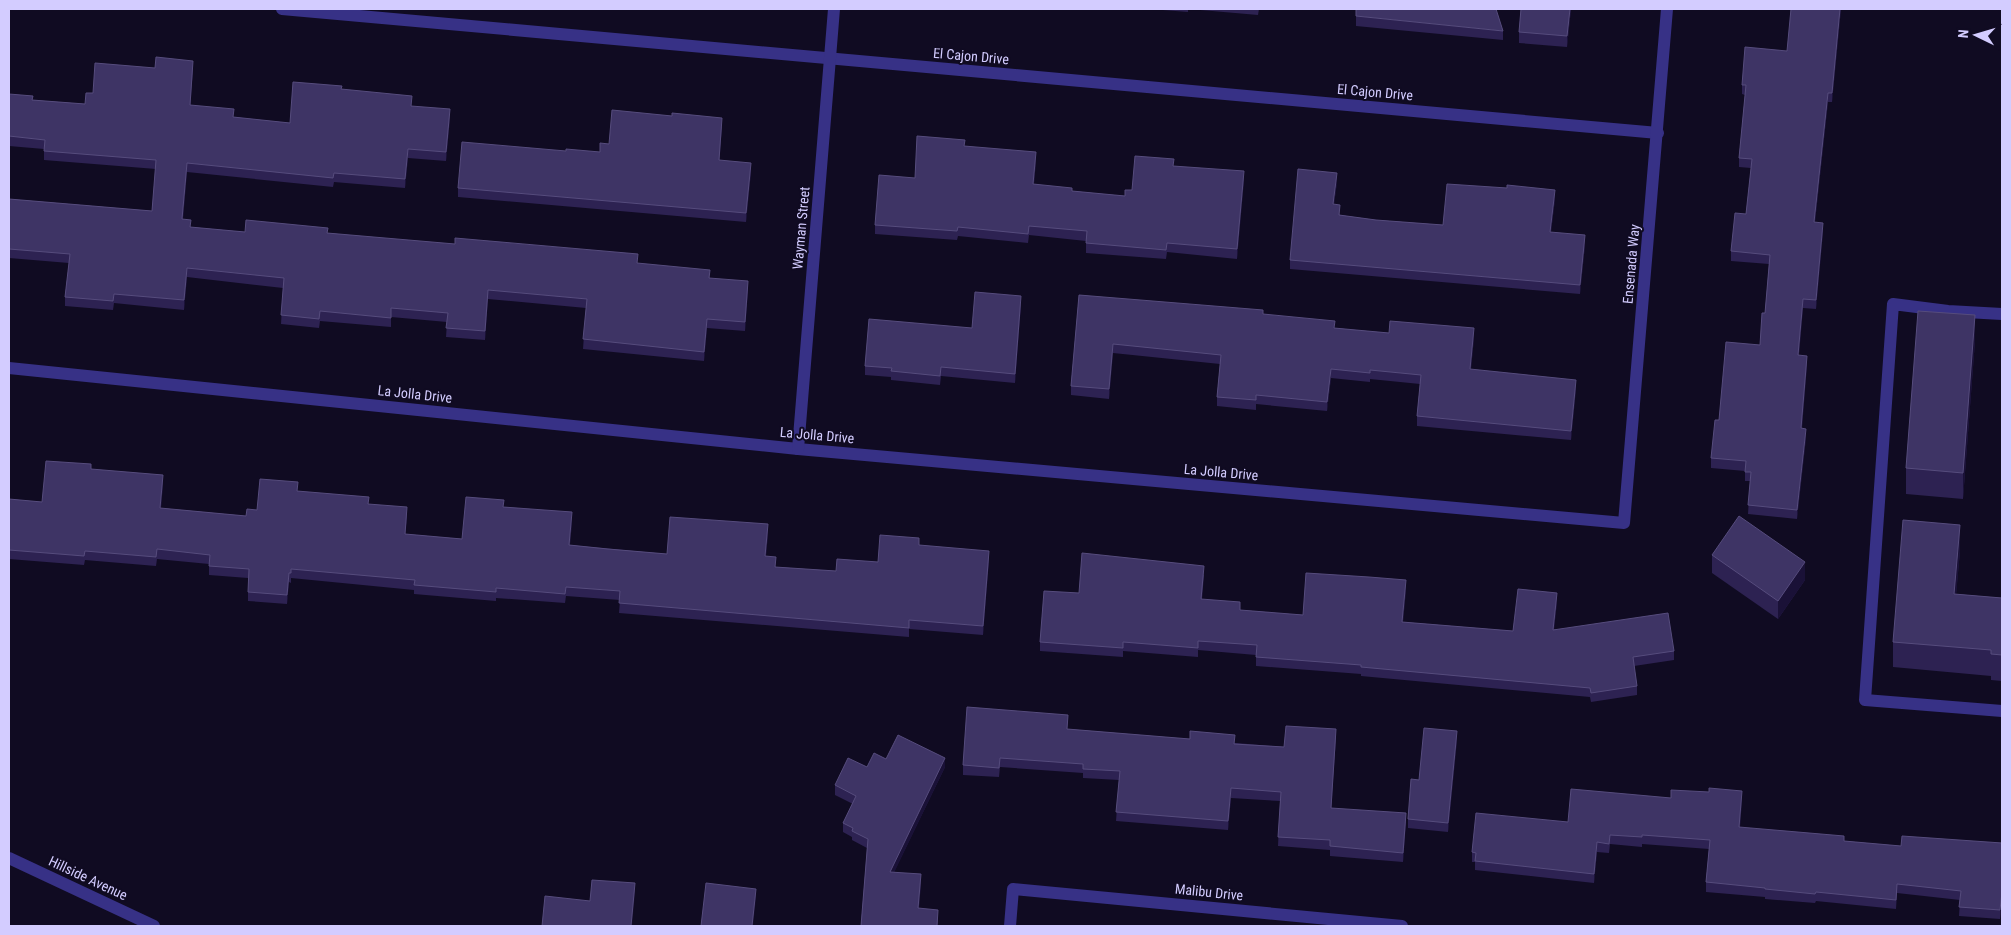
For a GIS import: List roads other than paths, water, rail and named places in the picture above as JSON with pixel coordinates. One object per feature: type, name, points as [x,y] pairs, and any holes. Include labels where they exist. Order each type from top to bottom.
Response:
[{"type":"street","name":"El Cajon Drive","points":[[282,9],[1658,133]]},
{"type":"street","name":"Wayman Street","points":[[798,449],[834,9]]},
{"type":"street","name":"Ensenada Way","points":[[1624,522],[1667,9]]},
{"type":"street","points":[[2002,314],[1948,311],[1893,304],[1865,700],[2002,711]]},
{"type":"street","name":"La Jolla Drive","points":[[9,368],[798,449],[1624,522]]},
{"type":"street","name":"Hillside Avenue","points":[[9,858],[154,926]]},
{"type":"street","name":"Malibu Drive","points":[[1010,926],[1013,888],[1402,926]]}]
